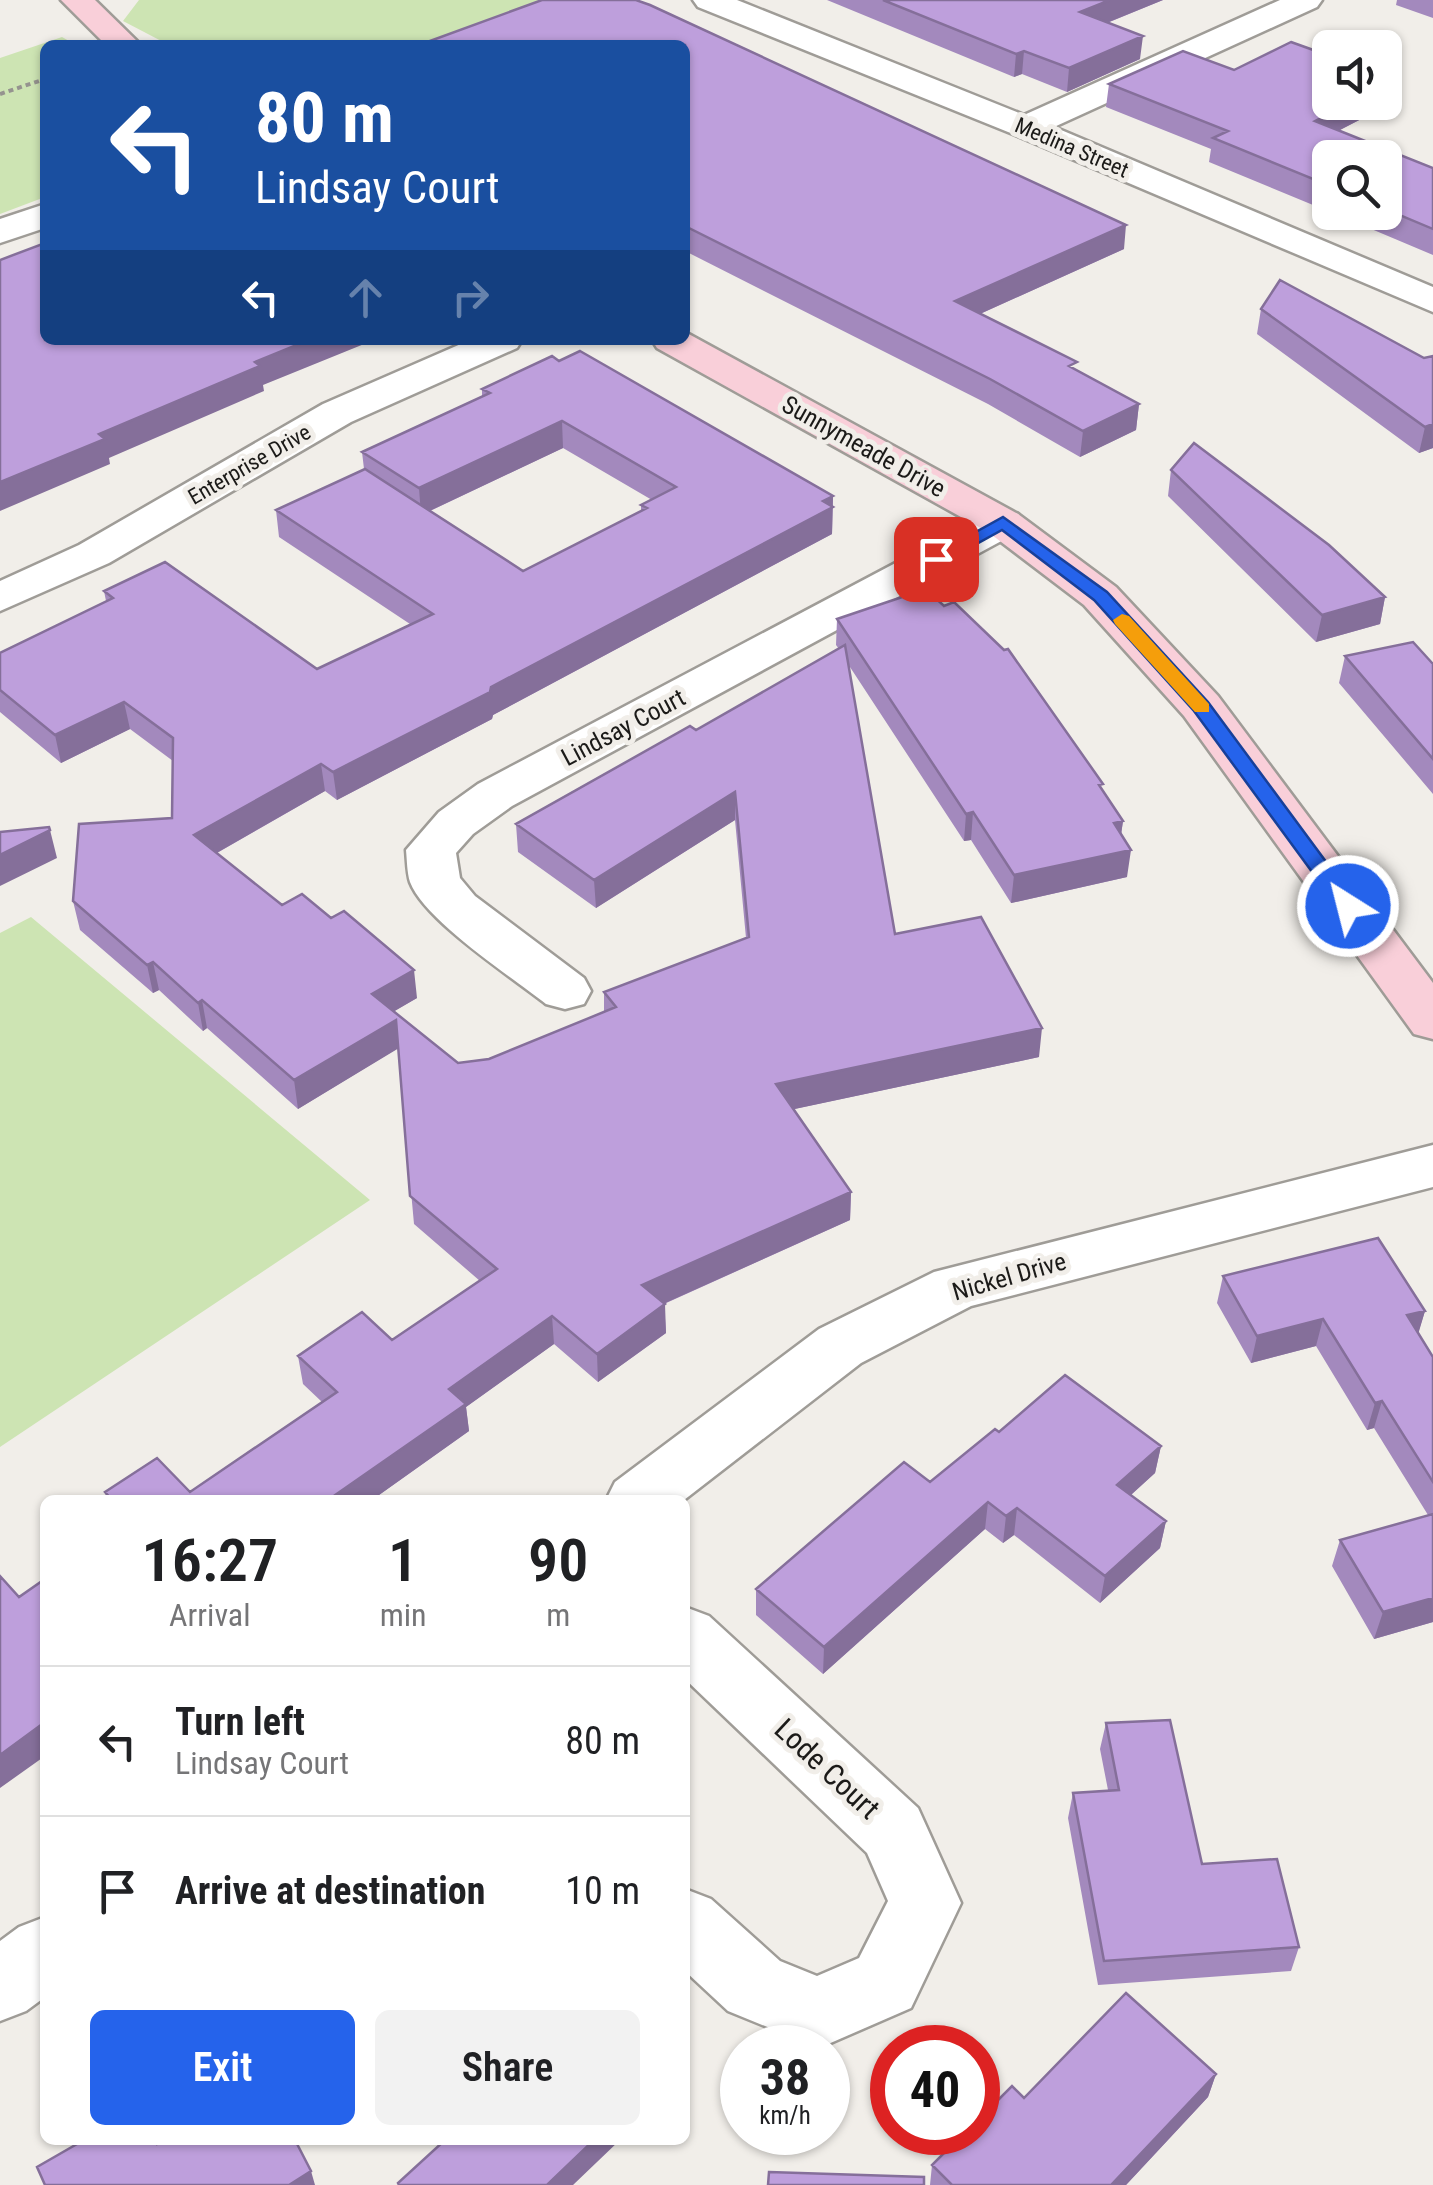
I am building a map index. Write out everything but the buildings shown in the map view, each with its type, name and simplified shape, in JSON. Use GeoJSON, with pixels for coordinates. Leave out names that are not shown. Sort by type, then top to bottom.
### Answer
{"type":"FeatureCollection","features":[{"type":"Feature","properties":{"kind":"street","name":"Medina Street"},"geometry":{"type":"LineString","coordinates":[[709,0],[1025,127],[1433,300]]}},
{"type":"Feature","properties":{"kind":"street"},"geometry":{"type":"LineString","coordinates":[[1025,127],[1306,0]]}},
{"type":"Feature","properties":{"kind":"street"},"geometry":{"type":"LineString","coordinates":[[85,2],[119,40]]}},
{"type":"Feature","properties":{"kind":"street"},"geometry":{"type":"LineString","coordinates":[[0,232],[40,217]]}},
{"type":"Feature","properties":{"kind":"street","name":"Enterprise Drive"},"geometry":{"type":"LineString","coordinates":[[0,598],[94,554],[336,413],[492,345]]}},
{"type":"Feature","properties":{"kind":"street","name":"Sunnymeade Drive"},"geometry":{"type":"LineString","coordinates":[[680,345],[1003,523],[1100,596],[1201,706],[1433,1021]]}},
{"type":"Feature","properties":{"kind":"street","name":"Lindsay Court"},"geometry":{"type":"LineString","coordinates":[[565,991],[457,908],[434,881],[432,850],[444,836],[495,795],[1003,523]]}},
{"type":"Feature","properties":{"kind":"street","name":"Nickel Drive"},"geometry":{"type":"LineString","coordinates":[[645,1495],[840,1346],[955,1288],[1433,1166]]}},
{"type":"Feature","properties":{"kind":"street","name":"Lode Court"},"geometry":{"type":"LineString","coordinates":[[690,1641],[892,1831],[925,1903],[885,1983],[818,2012],[754,1986],[690,1928]]}},
{"type":"Feature","properties":{"kind":"street"},"geometry":{"type":"LineString","coordinates":[[0,1986],[40,1956]]}},
{"type":"Feature","properties":{"kind":"path"},"geometry":{"type":"LineString","coordinates":[[0,94],[40,81]]}},
{"type":"Feature","properties":{"kind":"green space"},"geometry":{"type":"Polygon","coordinates":[[[139,0],[544,0],[437,40],[159,40],[123,21],[139,0]]]}},
{"type":"Feature","properties":{"kind":"green space"},"geometry":{"type":"Polygon","coordinates":[[[40,44],[40,199],[0,214],[0,58],[40,44]]]}},
{"type":"Feature","properties":{"kind":"green space"},"geometry":{"type":"Polygon","coordinates":[[[31,917],[370,1200],[0,1447],[0,933],[31,917]]]}},
{"type":"Feature","properties":{"kind":"slow traffic"},"geometry":{"type":"LineString","coordinates":[[1122,620],[1202,708]]}},
{"type":"Feature","properties":{"kind":"route"},"geometry":{"type":"LineString","coordinates":[[936,559],[1003,523],[1100,596],[1201,706],[1348,906]]}}]}
